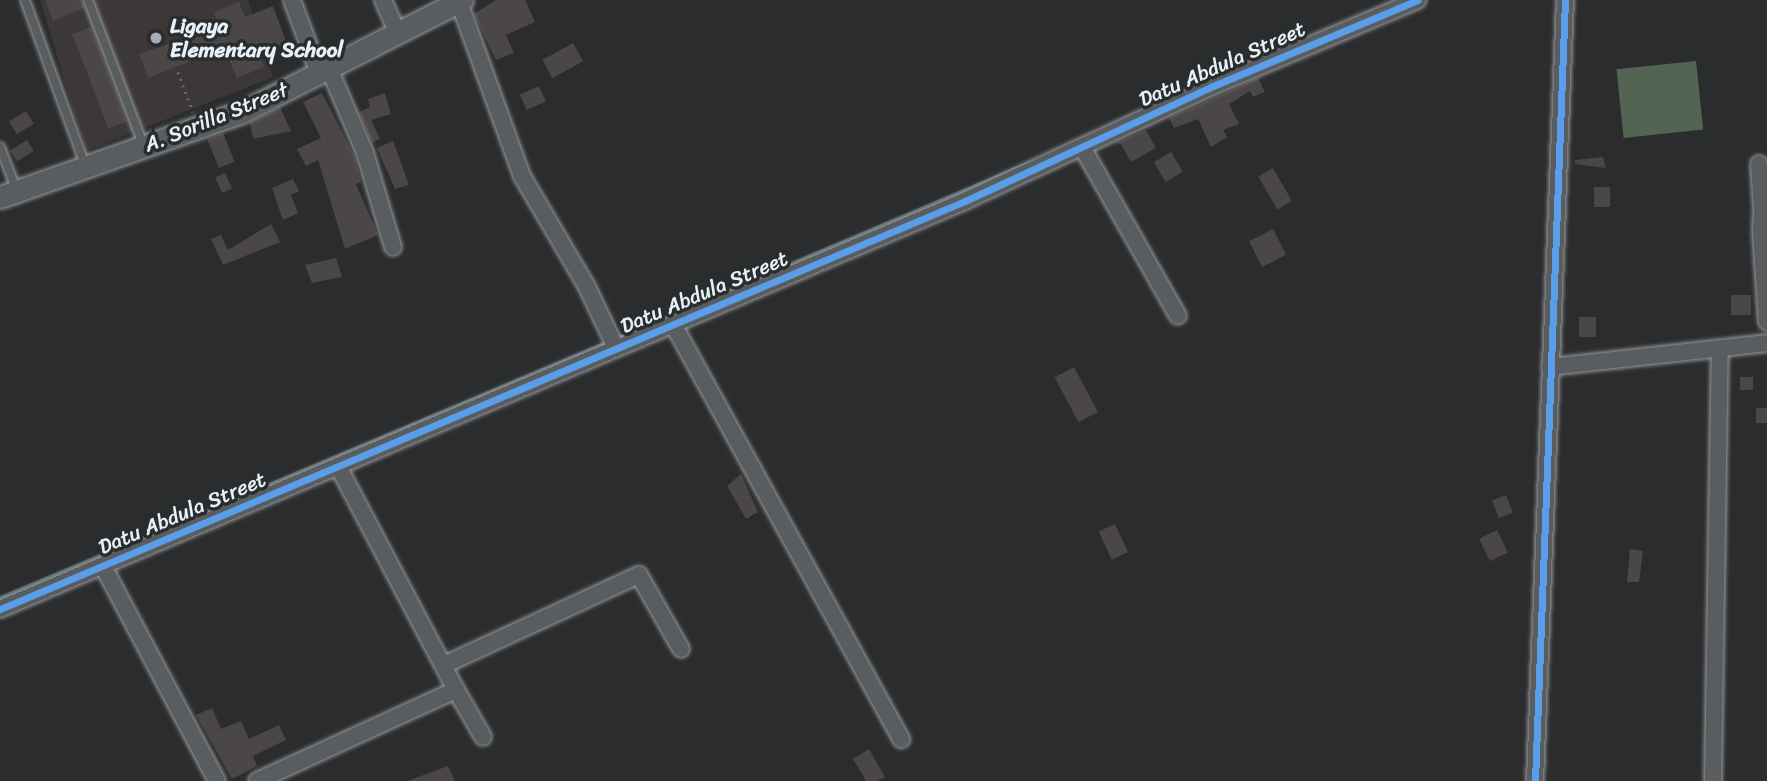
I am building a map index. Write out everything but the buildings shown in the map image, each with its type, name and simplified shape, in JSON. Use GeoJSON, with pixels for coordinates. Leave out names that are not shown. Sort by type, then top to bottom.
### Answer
{"type":"FeatureCollection","features":[{"type":"Feature","properties":{"kind":"street"},"geometry":{"type":"LineString","coordinates":[[292,0],[365,153],[393,247]]}},
{"type":"Feature","properties":{"kind":"street"},"geometry":{"type":"LineString","coordinates":[[383,0],[398,33]]}},
{"type":"Feature","properties":{"kind":"street","name":"Datu Abdula Street"},"geometry":{"type":"LineString","coordinates":[[0,609],[673,324],[1418,0]]}},
{"type":"Feature","properties":{"kind":"street"},"geometry":{"type":"LineString","coordinates":[[1535,781],[1565,0]]}},
{"type":"Feature","properties":{"kind":"street","name":"A. Sorilla Street"},"geometry":{"type":"LineString","coordinates":[[9,194],[199,128],[324,71],[461,1]]}},
{"type":"Feature","properties":{"kind":"street"},"geometry":{"type":"LineString","coordinates":[[461,1],[522,176],[586,285],[616,348]]}},
{"type":"Feature","properties":{"kind":"street"},"geometry":{"type":"LineString","coordinates":[[1082,147],[1178,316]]}},
{"type":"Feature","properties":{"kind":"street"},"geometry":{"type":"LineString","coordinates":[[1759,164],[1764,209],[1767,322]]}},
{"type":"Feature","properties":{"kind":"street"},"geometry":{"type":"LineString","coordinates":[[673,324],[901,739]]}},
{"type":"Feature","properties":{"kind":"street"},"geometry":{"type":"LineString","coordinates":[[1550,367],[1767,343]]}},
{"type":"Feature","properties":{"kind":"street"},"geometry":{"type":"LineString","coordinates":[[1713,781],[1720,349]]}},
{"type":"Feature","properties":{"kind":"street"},"geometry":{"type":"LineString","coordinates":[[338,466],[483,737]]}},
{"type":"Feature","properties":{"kind":"street"},"geometry":{"type":"LineString","coordinates":[[103,566],[217,781]]}},
{"type":"Feature","properties":{"kind":"street"},"geometry":{"type":"LineString","coordinates":[[444,665],[639,575],[681,649]]}},
{"type":"Feature","properties":{"kind":"street"},"geometry":{"type":"LineString","coordinates":[[257,781],[456,690]]}},
{"type":"Feature","properties":{"kind":"lane"},"geometry":{"type":"LineString","coordinates":[[25,0],[86,168]]}},
{"type":"Feature","properties":{"kind":"lane"},"geometry":{"type":"LineString","coordinates":[[89,0],[144,147]]}},
{"type":"Feature","properties":{"kind":"lane"},"geometry":{"type":"LineString","coordinates":[[0,147],[9,194]]}},
{"type":"Feature","properties":{"kind":"path"},"geometry":{"type":"LineString","coordinates":[[178,72],[199,128]]}},
{"type":"Feature","properties":{"kind":"shaded area","name":"Ligaya Elementary School"},"geometry":{"type":"Polygon","coordinates":[[[40,0],[248,0],[273,77],[86,151],[40,0]]]}},
{"type":"Feature","properties":{"kind":"green space"},"geometry":{"type":"Polygon","coordinates":[[[1696,61],[1703,130],[1624,138],[1616,69],[1696,61]]]}},
{"type":"Feature","properties":{"kind":"waterway"},"geometry":{"type":"LineString","coordinates":[[617,338],[1031,162]]}},
{"type":"Feature","properties":{"kind":"waterway"},"geometry":{"type":"LineString","coordinates":[[0,598],[609,342]]}},
{"type":"Feature","properties":{"kind":"cycle path"},"geometry":{"type":"LineString","coordinates":[[0,609],[965,201],[1213,86],[1418,0]]}},
{"type":"Feature","properties":{"kind":"cycle path"},"geometry":{"type":"LineString","coordinates":[[1535,781],[1565,0]]}},
{"type":"Feature","properties":{"kind":"place","name":"Ligaya Elementary School"},"geometry":{"type":"Point","coordinates":[156,38]}}]}
